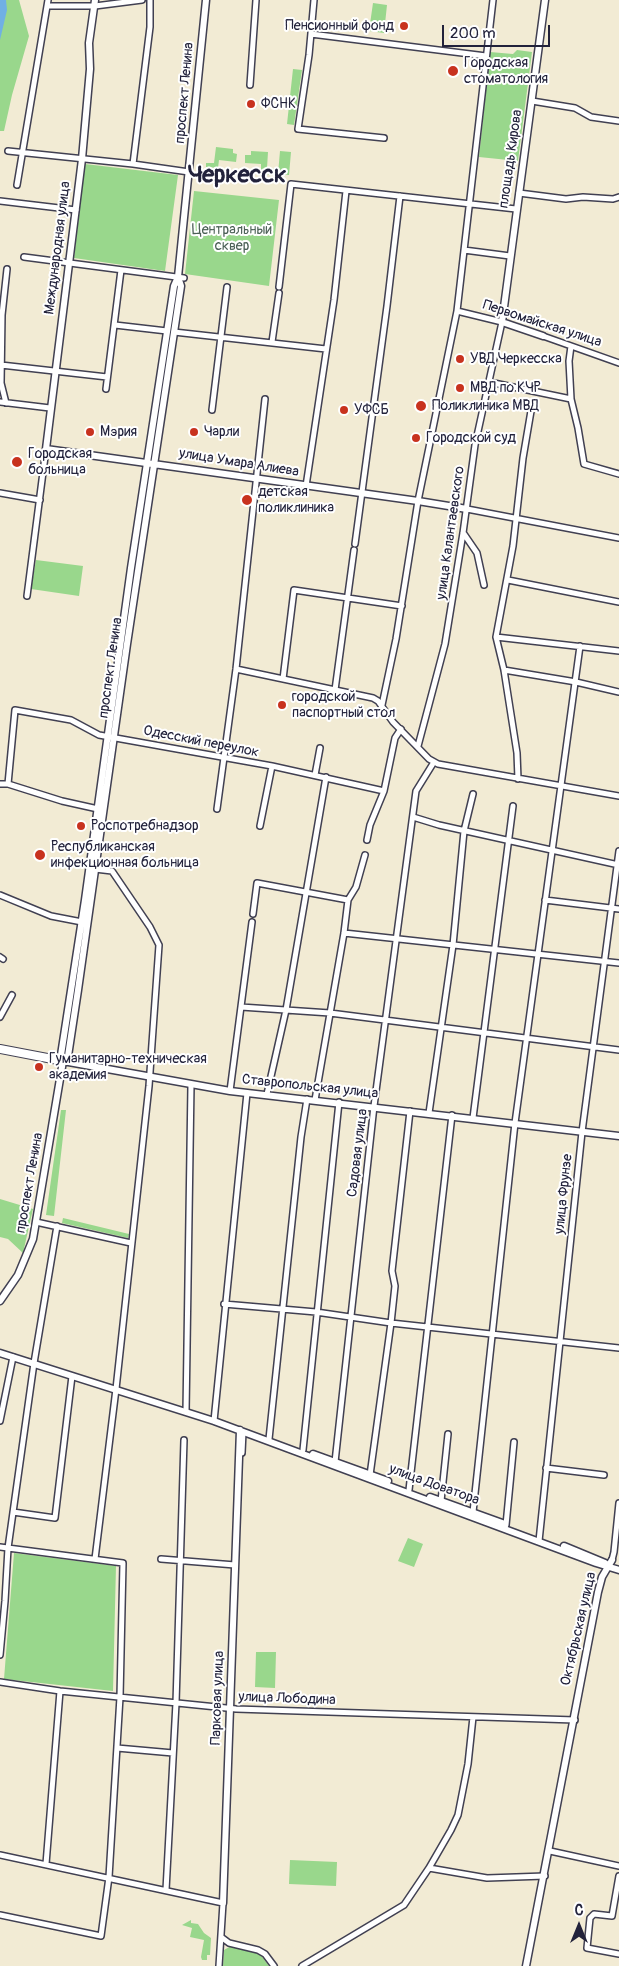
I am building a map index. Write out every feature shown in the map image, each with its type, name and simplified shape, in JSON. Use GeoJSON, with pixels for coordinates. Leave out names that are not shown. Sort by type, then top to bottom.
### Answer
{"type":"FeatureCollection","features":[{"type":"Feature","properties":{"kind":"highway","name":"Ставропольская улица"},"geometry":{"type":"LineString","coordinates":[[0,1049],[63,1061]]}},
{"type":"Feature","properties":{"kind":"main road","name":"проспект Ленина"},"geometry":{"type":"LineString","coordinates":[[0,1301],[26,1260],[36,1222],[63,1061],[61,1055],[98,809],[155,463],[174,286],[181,278],[189,172],[206,0]]}},
{"type":"Feature","properties":{"kind":"main road","name":"площадь Кирова"},"geometry":{"type":"LineString","coordinates":[[502,322],[544,0]]}},
{"type":"Feature","properties":{"kind":"main road","name":"Международная улица"},"geometry":{"type":"LineString","coordinates":[[46,449],[82,159],[90,69],[89,43],[95,3]]}},
{"type":"Feature","properties":{"kind":"main road","name":"Первомайская улица"},"geometry":{"type":"LineString","coordinates":[[502,322],[543,336]]}},
{"type":"Feature","properties":{"kind":"main road","name":"проспект Ленина"},"geometry":{"type":"LineString","coordinates":[[63,1061],[68,1056],[95,869],[147,462],[170,331]]}},
{"type":"Feature","properties":{"kind":"main road","name":"улица Умара Алиева"},"geometry":{"type":"LineString","coordinates":[[46,449],[155,463],[467,509]]}},
{"type":"Feature","properties":{"kind":"main road","name":"Ставропольская улица"},"geometry":{"type":"LineString","coordinates":[[63,1061],[230,1091],[374,1106],[619,1136]]}},
{"type":"Feature","properties":{"kind":"main road","name":"улица Доватора"},"geometry":{"type":"LineString","coordinates":[[0,1353],[214,1421],[609,1564],[618,1569]]}},
{"type":"Feature","properties":{"kind":"main road","name":"улица Доватора"},"geometry":{"type":"LineString","coordinates":[[242,1431],[303,1450],[472,1512],[539,1539]]}},
{"type":"Feature","properties":{"kind":"main road","name":"Парковая улица"},"geometry":{"type":"LineString","coordinates":[[223,1903],[233,1709],[235,1565],[242,1431]]}},
{"type":"Feature","properties":{"kind":"main road","name":"Октябрьская улица"},"geometry":{"type":"LineString","coordinates":[[527,1966],[574,1720],[602,1585],[609,1564]]}},
{"type":"Feature","properties":{"kind":"main road","name":"Октябрьская улица"},"geometry":{"type":"LineString","coordinates":[[544,1876],[574,1720]]}},
{"type":"Feature","properties":{"kind":"street"},"geometry":{"type":"LineString","coordinates":[[17,185],[48,0]]}},
{"type":"Feature","properties":{"kind":"street"},"geometry":{"type":"LineString","coordinates":[[47,6],[142,0]]}},
{"type":"Feature","properties":{"kind":"street"},"geometry":{"type":"LineString","coordinates":[[133,164],[150,28],[150,0]]}},
{"type":"Feature","properties":{"kind":"street"},"geometry":{"type":"LineString","coordinates":[[250,85],[256,0]]}},
{"type":"Feature","properties":{"kind":"street"},"geometry":{"type":"LineString","coordinates":[[314,0],[298,129],[384,138]]}},
{"type":"Feature","properties":{"kind":"street"},"geometry":{"type":"LineString","coordinates":[[382,705],[402,606],[418,501],[457,311],[493,0]]}},
{"type":"Feature","properties":{"kind":"street"},"geometry":{"type":"LineString","coordinates":[[311,34],[486,56]]}},
{"type":"Feature","properties":{"kind":"street"},"geometry":{"type":"LineString","coordinates":[[532,101],[575,108],[591,117],[619,122]]}},
{"type":"Feature","properties":{"kind":"street"},"geometry":{"type":"LineString","coordinates":[[8,151],[189,172]]}},
{"type":"Feature","properties":{"kind":"street"},"geometry":{"type":"LineString","coordinates":[[272,342],[292,184],[516,209]]}},
{"type":"Feature","properties":{"kind":"street"},"geometry":{"type":"LineString","coordinates":[[306,486],[334,300],[346,190]]}},
{"type":"Feature","properties":{"kind":"street"},"geometry":{"type":"LineString","coordinates":[[519,192],[566,199],[583,197],[613,199],[619,197]]}},
{"type":"Feature","properties":{"kind":"street"},"geometry":{"type":"LineString","coordinates":[[355,544],[400,196]]}},
{"type":"Feature","properties":{"kind":"street"},"geometry":{"type":"LineString","coordinates":[[0,201],[76,210]]}},
{"type":"Feature","properties":{"kind":"street"},"geometry":{"type":"LineString","coordinates":[[464,250],[510,256]]}},
{"type":"Feature","properties":{"kind":"street"},"geometry":{"type":"LineString","coordinates":[[24,257],[181,278]]}},
{"type":"Feature","properties":{"kind":"street"},"geometry":{"type":"LineString","coordinates":[[7,269],[2,307],[1,383],[3,403],[50,408]]}},
{"type":"Feature","properties":{"kind":"street"},"geometry":{"type":"LineString","coordinates":[[106,389],[121,270]]}},
{"type":"Feature","properties":{"kind":"street"},"geometry":{"type":"LineString","coordinates":[[212,410],[227,287]]}},
{"type":"Feature","properties":{"kind":"street","name":"Первомайская улица"},"geometry":{"type":"LineString","coordinates":[[457,311],[502,322]]}},
{"type":"Feature","properties":{"kind":"street","name":"улица Калантаевского"},"geometry":{"type":"LineString","coordinates":[[418,746],[445,644],[476,445],[502,322]]}},
{"type":"Feature","properties":{"kind":"street"},"geometry":{"type":"LineString","coordinates":[[115,325],[326,349]]}},
{"type":"Feature","properties":{"kind":"street","name":"Первомайская улица"},"geometry":{"type":"LineString","coordinates":[[543,336],[619,363]]}},
{"type":"Feature","properties":{"kind":"street"},"geometry":{"type":"LineString","coordinates":[[572,346],[569,361],[571,399],[584,464],[619,474]]}},
{"type":"Feature","properties":{"kind":"street"},"geometry":{"type":"LineString","coordinates":[[1,365],[107,377]]}},
{"type":"Feature","properties":{"kind":"street"},"geometry":{"type":"LineString","coordinates":[[489,382],[571,399]]}},
{"type":"Feature","properties":{"kind":"street"},"geometry":{"type":"LineString","coordinates":[[217,809],[236,669],[266,399]]}},
{"type":"Feature","properties":{"kind":"street"},"geometry":{"type":"LineString","coordinates":[[518,779],[517,753],[504,670],[496,637],[508,580],[523,458],[531,411]]}},
{"type":"Feature","properties":{"kind":"street","name":"Международная улица"},"geometry":{"type":"LineString","coordinates":[[27,596],[46,449]]}},
{"type":"Feature","properties":{"kind":"street"},"geometry":{"type":"LineString","coordinates":[[0,493],[40,500]]}},
{"type":"Feature","properties":{"kind":"street","name":"улица Умара Алиева"},"geometry":{"type":"LineString","coordinates":[[467,509],[619,538]]}},
{"type":"Feature","properties":{"kind":"street"},"geometry":{"type":"LineString","coordinates":[[463,533],[477,553],[484,585]]}},
{"type":"Feature","properties":{"kind":"street"},"geometry":{"type":"LineString","coordinates":[[335,690],[354,550]]}},
{"type":"Feature","properties":{"kind":"street"},"geometry":{"type":"LineString","coordinates":[[508,580],[619,602]]}},
{"type":"Feature","properties":{"kind":"street"},"geometry":{"type":"LineString","coordinates":[[283,679],[294,590],[402,606]]}},
{"type":"Feature","properties":{"kind":"street"},"geometry":{"type":"LineString","coordinates":[[496,637],[619,650]]}},
{"type":"Feature","properties":{"kind":"street"},"geometry":{"type":"LineString","coordinates":[[472,1512],[515,1123],[580,646]]}},
{"type":"Feature","properties":{"kind":"street"},"geometry":{"type":"LineString","coordinates":[[236,669],[373,698],[382,705],[401,729],[434,762],[561,787],[619,796]]}},
{"type":"Feature","properties":{"kind":"street"},"geometry":{"type":"LineString","coordinates":[[504,670],[576,682],[619,692]]}},
{"type":"Feature","properties":{"kind":"street","name":"Одесский переулок"},"geometry":{"type":"LineString","coordinates":[[8,784],[15,710],[71,720],[99,735],[272,766],[384,791]]}},
{"type":"Feature","properties":{"kind":"street"},"geometry":{"type":"LineString","coordinates":[[367,840],[370,825],[384,791],[395,738],[401,729]]}},
{"type":"Feature","properties":{"kind":"street"},"geometry":{"type":"LineString","coordinates":[[316,775],[320,748]]}},
{"type":"Feature","properties":{"kind":"street","name":"Садовая улица"},"geometry":{"type":"LineString","coordinates":[[335,1462],[374,1106],[416,791],[434,762]]}},
{"type":"Feature","properties":{"kind":"street"},"geometry":{"type":"LineString","coordinates":[[260,826],[272,766]]}},
{"type":"Feature","properties":{"kind":"street"},"geometry":{"type":"LineString","coordinates":[[267,1094],[286,1010],[326,778]]}},
{"type":"Feature","properties":{"kind":"street"},"geometry":{"type":"LineString","coordinates":[[0,784],[8,784],[62,801],[98,809]]}},
{"type":"Feature","properties":{"kind":"street"},"geometry":{"type":"LineString","coordinates":[[429,1113],[453,945],[464,831],[473,794]]}},
{"type":"Feature","properties":{"kind":"street"},"geometry":{"type":"LineString","coordinates":[[473,1118],[513,806]]}},
{"type":"Feature","properties":{"kind":"street"},"geometry":{"type":"LineString","coordinates":[[413,817],[464,831],[618,864]]}},
{"type":"Feature","properties":{"kind":"street","name":"улица Фрунзе"},"geometry":{"type":"LineString","coordinates":[[539,1539],[582,1132],[619,851]]}},
{"type":"Feature","properties":{"kind":"street"},"geometry":{"type":"LineString","coordinates":[[315,1100],[348,900],[356,886],[365,856]]}},
{"type":"Feature","properties":{"kind":"street"},"geometry":{"type":"LineString","coordinates":[[95,869],[112,871],[150,927],[159,945],[149,1077],[116,1389],[95,1559]]}},
{"type":"Feature","properties":{"kind":"street"},"geometry":{"type":"LineString","coordinates":[[253,914],[257,883],[348,900]]}},
{"type":"Feature","properties":{"kind":"street"},"geometry":{"type":"LineString","coordinates":[[0,895],[51,916],[82,922]]}},
{"type":"Feature","properties":{"kind":"street"},"geometry":{"type":"LineString","coordinates":[[545,900],[619,909]]}},
{"type":"Feature","properties":{"kind":"street"},"geometry":{"type":"LineString","coordinates":[[230,1091],[252,922]]}},
{"type":"Feature","properties":{"kind":"street"},"geometry":{"type":"LineString","coordinates":[[344,932],[619,963]]}},
{"type":"Feature","properties":{"kind":"street"},"geometry":{"type":"LineString","coordinates":[[0,1017],[12,995]]}},
{"type":"Feature","properties":{"kind":"street"},"geometry":{"type":"LineString","coordinates":[[240,1007],[330,1013],[619,1050]]}},
{"type":"Feature","properties":{"kind":"street"},"geometry":{"type":"LineString","coordinates":[[186,1412],[191,1085]]}},
{"type":"Feature","properties":{"kind":"street"},"geometry":{"type":"LineString","coordinates":[[214,1421],[224,1304],[247,1092]]}},
{"type":"Feature","properties":{"kind":"street"},"geometry":{"type":"LineString","coordinates":[[269,1439],[307,1099]]}},
{"type":"Feature","properties":{"kind":"street"},"geometry":{"type":"LineString","coordinates":[[303,1450],[339,1102]]}},
{"type":"Feature","properties":{"kind":"street"},"geometry":{"type":"LineString","coordinates":[[370,1475],[392,1323],[395,1286],[392,1271],[410,1111]]}},
{"type":"Feature","properties":{"kind":"street"},"geometry":{"type":"LineString","coordinates":[[409,1490],[452,1116]]}},
{"type":"Feature","properties":{"kind":"street"},"geometry":{"type":"LineString","coordinates":[[36,1222],[131,1243]]}},
{"type":"Feature","properties":{"kind":"street"},"geometry":{"type":"LineString","coordinates":[[0,1655],[8,1548],[34,1364],[57,1226]]}},
{"type":"Feature","properties":{"kind":"street"},"geometry":{"type":"LineString","coordinates":[[224,1304],[316,1312],[392,1323],[619,1348]]}},
{"type":"Feature","properties":{"kind":"street"},"geometry":{"type":"LineString","coordinates":[[0,1421],[13,1357]]}},
{"type":"Feature","properties":{"kind":"street"},"geometry":{"type":"LineString","coordinates":[[13,1512],[55,1518],[72,1376]]}},
{"type":"Feature","properties":{"kind":"street"},"geometry":{"type":"LineString","coordinates":[[242,1431],[242,1453]]}},
{"type":"Feature","properties":{"kind":"street"},"geometry":{"type":"LineString","coordinates":[[441,1501],[448,1434]]}},
{"type":"Feature","properties":{"kind":"street"},"geometry":{"type":"LineString","coordinates":[[166,1890],[176,1703],[184,1440]]}},
{"type":"Feature","properties":{"kind":"street"},"geometry":{"type":"LineString","coordinates":[[506,1525],[514,1442]]}},
{"type":"Feature","properties":{"kind":"street"},"geometry":{"type":"LineString","coordinates":[[546,1468],[604,1475]]}},
{"type":"Feature","properties":{"kind":"street"},"geometry":{"type":"LineString","coordinates":[[609,1564],[614,1552],[619,1503]]}},
{"type":"Feature","properties":{"kind":"street"},"geometry":{"type":"LineString","coordinates":[[0,1547],[123,1563],[117,1748],[109,1878],[101,1936],[0,1915]]}},
{"type":"Feature","properties":{"kind":"street"},"geometry":{"type":"LineString","coordinates":[[161,1560],[235,1565]]}},
{"type":"Feature","properties":{"kind":"street","name":"улица Лободина"},"geometry":{"type":"LineString","coordinates":[[0,1682],[60,1691],[233,1709],[574,1720]]}},
{"type":"Feature","properties":{"kind":"street"},"geometry":{"type":"LineString","coordinates":[[46,1864],[60,1691]]}},
{"type":"Feature","properties":{"kind":"street"},"geometry":{"type":"LineString","coordinates":[[302,1966],[404,1905],[452,1830],[458,1815],[468,1764],[473,1717]]}},
{"type":"Feature","properties":{"kind":"street"},"geometry":{"type":"LineString","coordinates":[[117,1748],[173,1753]]}},
{"type":"Feature","properties":{"kind":"street"},"geometry":{"type":"LineString","coordinates":[[550,1851],[619,1866]]}},
{"type":"Feature","properties":{"kind":"street"},"geometry":{"type":"LineString","coordinates":[[0,1855],[223,1903]]}},
{"type":"Feature","properties":{"kind":"street"},"geometry":{"type":"LineString","coordinates":[[429,1868],[487,1878],[544,1876]]}},
{"type":"Feature","properties":{"kind":"street"},"geometry":{"type":"LineString","coordinates":[[619,1876],[612,1916],[594,1914],[590,1918],[587,1948],[619,1954]]}},
{"type":"Feature","properties":{"kind":"street","name":"Парковая улица"},"geometry":{"type":"LineString","coordinates":[[219,1966],[223,1903]]}},
{"type":"Feature","properties":{"kind":"street"},"geometry":{"type":"LineString","coordinates":[[221,1937],[229,1943],[258,1950],[268,1957],[274,1966]]}},
{"type":"Feature","properties":{"kind":"street"},"geometry":{"type":"LineString","coordinates":[[220,1948],[229,1943]]}},
{"type":"Feature","properties":{"kind":"green space"},"geometry":{"type":"Polygon","coordinates":[[[0,0],[19,0],[29,36],[4,131],[0,131],[0,0]]]}},
{"type":"Feature","properties":{"kind":"green space"},"geometry":{"type":"Polygon","coordinates":[[[373,3],[387,5],[384,33],[369,31],[373,3]]]}},
{"type":"Feature","properties":{"kind":"green space"},"geometry":{"type":"Polygon","coordinates":[[[517,50],[532,52],[518,161],[479,157],[490,52],[513,54],[517,50]]]}},
{"type":"Feature","properties":{"kind":"green space"},"geometry":{"type":"Polygon","coordinates":[[[293,69],[302,70],[294,125],[287,124],[293,69]]]}},
{"type":"Feature","properties":{"kind":"green space"},"geometry":{"type":"Polygon","coordinates":[[[216,147],[233,149],[233,153],[237,154],[236,162],[219,160],[218,168],[206,167],[206,163],[214,163],[216,147]]]}},
{"type":"Feature","properties":{"kind":"green space"},"geometry":{"type":"Polygon","coordinates":[[[251,151],[268,152],[267,168],[276,169],[276,175],[261,174],[261,164],[245,163],[245,155],[251,155],[251,151]]]}},
{"type":"Feature","properties":{"kind":"green space"},"geometry":{"type":"Polygon","coordinates":[[[280,151],[291,152],[289,175],[278,174],[280,151]]]}},
{"type":"Feature","properties":{"kind":"green space"},"geometry":{"type":"Polygon","coordinates":[[[85,164],[178,175],[165,271],[74,258],[85,164]]]}},
{"type":"Feature","properties":{"kind":"green space","name":"Центральный сквер"},"geometry":{"type":"Polygon","coordinates":[[[194,191],[279,200],[269,286],[185,274],[194,191]]]}},
{"type":"Feature","properties":{"kind":"green space"},"geometry":{"type":"Polygon","coordinates":[[[36,560],[83,566],[79,596],[31,589],[36,560]]]}},
{"type":"Feature","properties":{"kind":"green space"},"geometry":{"type":"Polygon","coordinates":[[[61,1110],[66,1110],[54,1216],[46,1215],[61,1110]]]}},
{"type":"Feature","properties":{"kind":"green space"},"geometry":{"type":"Polygon","coordinates":[[[0,1199],[33,1209],[23,1253],[8,1239],[0,1237],[0,1199]]]}},
{"type":"Feature","properties":{"kind":"green space"},"geometry":{"type":"Polygon","coordinates":[[[63,1218],[129,1234],[128,1238],[62,1223],[63,1218]]]}},
{"type":"Feature","properties":{"kind":"green space"},"geometry":{"type":"Polygon","coordinates":[[[408,1538],[423,1544],[414,1567],[398,1561],[408,1538]]]}},
{"type":"Feature","properties":{"kind":"green space"},"geometry":{"type":"Polygon","coordinates":[[[14,1553],[116,1566],[113,1691],[4,1679],[14,1553]]]}},
{"type":"Feature","properties":{"kind":"green space"},"geometry":{"type":"Polygon","coordinates":[[[256,1652],[276,1652],[275,1688],[255,1687],[256,1652]]]}},
{"type":"Feature","properties":{"kind":"green space"},"geometry":{"type":"Polygon","coordinates":[[[290,1860],[337,1862],[336,1886],[289,1884],[290,1860]]]}},
{"type":"Feature","properties":{"kind":"green space"},"geometry":{"type":"Polygon","coordinates":[[[191,1920],[191,1923],[198,1924],[204,1933],[211,1938],[210,1955],[207,1955],[207,1960],[202,1960],[201,1957],[204,1940],[190,1937],[192,1928],[182,1925],[191,1920]]]}},
{"type":"Feature","properties":{"kind":"green space"},"geometry":{"type":"Polygon","coordinates":[[[231,1946],[260,1954],[269,1966],[223,1966],[224,1950],[231,1946]]]}},
{"type":"Feature","properties":{"kind":"water"},"geometry":{"type":"Polygon","coordinates":[[[0,0],[6,0],[7,10],[0,40],[0,0]]]}},
{"type":"Feature","properties":{"kind":"place","name":"Пенсионный фонд"},"geometry":{"type":"Point","coordinates":[404,26]}},
{"type":"Feature","properties":{"kind":"place","name":"Городская стоматология"},"geometry":{"type":"Point","coordinates":[453,71]}},
{"type":"Feature","properties":{"kind":"place","name":"ФСНК"},"geometry":{"type":"Point","coordinates":[251,104]}},
{"type":"Feature","properties":{"kind":"place","name":"УВД Черкесска"},"geometry":{"type":"Point","coordinates":[460,359]}},
{"type":"Feature","properties":{"kind":"place","name":"МВД по КЧР"},"geometry":{"type":"Point","coordinates":[460,388]}},
{"type":"Feature","properties":{"kind":"place","name":"Поликлиника МВД"},"geometry":{"type":"Point","coordinates":[421,406]}},
{"type":"Feature","properties":{"kind":"place","name":"УФСБ"},"geometry":{"type":"Point","coordinates":[344,410]}},
{"type":"Feature","properties":{"kind":"place","name":"Мэрия"},"geometry":{"type":"Point","coordinates":[90,432]}},
{"type":"Feature","properties":{"kind":"place","name":"Чарли"},"geometry":{"type":"Point","coordinates":[194,432]}},
{"type":"Feature","properties":{"kind":"place","name":"Городской суд"},"geometry":{"type":"Point","coordinates":[416,438]}},
{"type":"Feature","properties":{"kind":"place","name":"Городская больница"},"geometry":{"type":"Point","coordinates":[17,462]}},
{"type":"Feature","properties":{"kind":"place","name":"детская поликлиника"},"geometry":{"type":"Point","coordinates":[247,500]}},
{"type":"Feature","properties":{"kind":"place","name":"городской паспортный стол"},"geometry":{"type":"Point","coordinates":[282,705]}},
{"type":"Feature","properties":{"kind":"place","name":"Роспотребнадзор"},"geometry":{"type":"Point","coordinates":[81,826]}},
{"type":"Feature","properties":{"kind":"place","name":"Республиканская инфекционная больница"},"geometry":{"type":"Point","coordinates":[40,855]}},
{"type":"Feature","properties":{"kind":"place","name":"Гуманитарно-техническая академия"},"geometry":{"type":"Point","coordinates":[39,1067]}},
{"type":"Feature","properties":{"kind":"district","name":"Черкесск"},"geometry":{"type":"Point","coordinates":[237,176]}}]}
